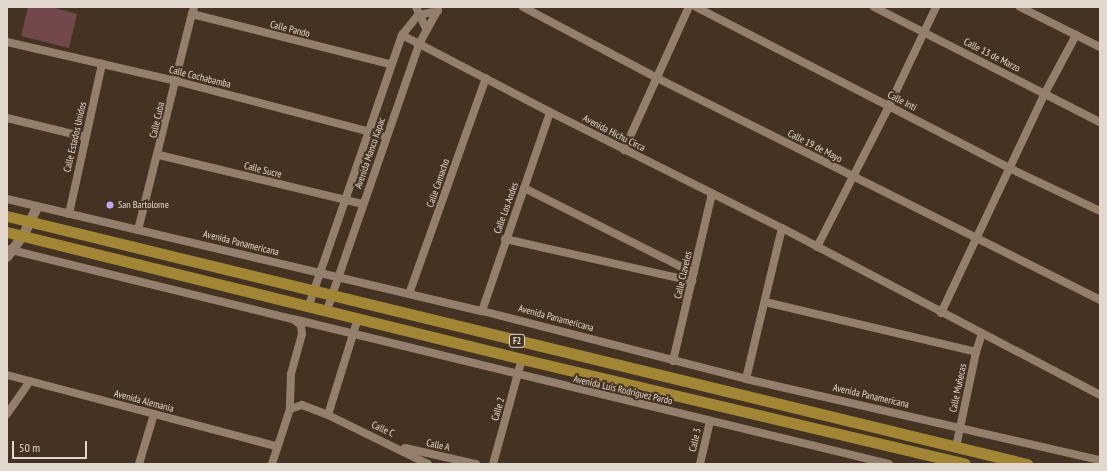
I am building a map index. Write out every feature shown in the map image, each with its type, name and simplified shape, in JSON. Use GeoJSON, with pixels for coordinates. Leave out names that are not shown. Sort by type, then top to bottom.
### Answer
{"type":"FeatureCollection","features":[{"type":"Feature","properties":{"kind":"highway","name":"F2"},"geometry":{"type":"LineString","coordinates":[[7,216],[314,292],[1027,464]]}},
{"type":"Feature","properties":{"kind":"highway","name":"F2"},"geometry":{"type":"LineString","coordinates":[[7,232],[309,305],[522,359],[965,464]]}},
{"type":"Feature","properties":{"kind":"street","name":"Calle 19 de Mayo"},"geometry":{"type":"LineString","coordinates":[[523,7],[657,78],[975,239],[1100,300]]}},
{"type":"Feature","properties":{"kind":"street"},"geometry":{"type":"LineString","coordinates":[[624,150],[689,7]]}},
{"type":"Feature","properties":{"kind":"street","name":"Calle Inti"},"geometry":{"type":"LineString","coordinates":[[696,7],[1009,168],[1100,211]]}},
{"type":"Feature","properties":{"kind":"street","name":"Calle 13 de Marzo"},"geometry":{"type":"LineString","coordinates":[[874,7],[1100,122]]}},
{"type":"Feature","properties":{"kind":"street"},"geometry":{"type":"LineString","coordinates":[[818,247],[889,106],[936,7]]}},
{"type":"Feature","properties":{"kind":"street"},"geometry":{"type":"LineString","coordinates":[[1020,7],[1100,47]]}},
{"type":"Feature","properties":{"kind":"street"},"geometry":{"type":"LineString","coordinates":[[417,11],[439,9]]}},
{"type":"Feature","properties":{"kind":"street","name":"Avenida Manco Kapac"},"geometry":{"type":"LineString","coordinates":[[327,310],[419,44],[426,28],[439,9]]}},
{"type":"Feature","properties":{"kind":"street","name":"Calle Pando"},"geometry":{"type":"LineString","coordinates":[[193,11],[390,64]]}},
{"type":"Feature","properties":{"kind":"street","name":"Calle Cuba"},"geometry":{"type":"LineString","coordinates":[[138,230],[159,155],[193,11]]}},
{"type":"Feature","properties":{"kind":"street"},"geometry":{"type":"LineString","coordinates":[[417,11],[426,28]]}},
{"type":"Feature","properties":{"kind":"street"},"geometry":{"type":"LineString","coordinates":[[309,305],[343,200],[390,64],[402,35],[417,11]]}},
{"type":"Feature","properties":{"kind":"street","name":"Avenida Hichu Circa"},"geometry":{"type":"LineString","coordinates":[[402,35],[624,150],[782,228],[941,313],[1100,395]]}},
{"type":"Feature","properties":{"kind":"street"},"geometry":{"type":"LineString","coordinates":[[941,313],[1009,168],[1076,35]]}},
{"type":"Feature","properties":{"kind":"street","name":"Calle Cochabamba"},"geometry":{"type":"LineString","coordinates":[[7,42],[176,81],[368,130],[386,136]]}},
{"type":"Feature","properties":{"kind":"street","name":"Calle Estados Unidos"},"geometry":{"type":"LineString","coordinates":[[68,214],[102,64]]}},
{"type":"Feature","properties":{"kind":"street","name":"Calle Camacho"},"geometry":{"type":"LineString","coordinates":[[410,294],[486,78]]}},
{"type":"Feature","properties":{"kind":"street","name":"Calle Los Andes"},"geometry":{"type":"LineString","coordinates":[[482,311],[505,239],[550,112]]}},
{"type":"Feature","properties":{"kind":"street"},"geometry":{"type":"LineString","coordinates":[[7,118],[85,137]]}},
{"type":"Feature","properties":{"kind":"street","name":"Calle Sucre"},"geometry":{"type":"LineString","coordinates":[[159,155],[363,204]]}},
{"type":"Feature","properties":{"kind":"street"},"geometry":{"type":"LineString","coordinates":[[524,188],[693,277]]}},
{"type":"Feature","properties":{"kind":"street","name":"Calle Claveles"},"geometry":{"type":"LineString","coordinates":[[673,361],[712,193]]}},
{"type":"Feature","properties":{"kind":"street","name":"Avenida Panamericana"},"geometry":{"type":"LineString","coordinates":[[7,199],[482,311],[746,379],[1100,460]]}},
{"type":"Feature","properties":{"kind":"street"},"geometry":{"type":"LineString","coordinates":[[37,207],[23,236],[9,252],[293,319],[353,336]]}},
{"type":"Feature","properties":{"kind":"street"},"geometry":{"type":"LineString","coordinates":[[746,379],[782,228]]}},
{"type":"Feature","properties":{"kind":"street"},"geometry":{"type":"LineString","coordinates":[[505,239],[693,277]]}},
{"type":"Feature","properties":{"kind":"street"},"geometry":{"type":"LineString","coordinates":[[765,302],[976,352]]}},
{"type":"Feature","properties":{"kind":"street"},"geometry":{"type":"LineString","coordinates":[[290,409],[302,405],[328,415],[358,318]]}},
{"type":"Feature","properties":{"kind":"street"},"geometry":{"type":"LineString","coordinates":[[272,464],[276,446],[290,409],[291,374],[302,334],[301,325],[293,319]]}},
{"type":"Feature","properties":{"kind":"street","name":"Calle Muñecas"},"geometry":{"type":"LineString","coordinates":[[956,447],[976,352],[982,334]]}},
{"type":"Feature","properties":{"kind":"street","name":"Avenida Luis Rodriguez Pardo"},"geometry":{"type":"LineString","coordinates":[[353,336],[889,464]]}},
{"type":"Feature","properties":{"kind":"street","name":"Calle 2"},"geometry":{"type":"LineString","coordinates":[[493,464],[522,359]]}},
{"type":"Feature","properties":{"kind":"street","name":"Avenida Alemania"},"geometry":{"type":"LineString","coordinates":[[7,375],[276,446]]}},
{"type":"Feature","properties":{"kind":"street"},"geometry":{"type":"LineString","coordinates":[[7,414],[30,381]]}},
{"type":"Feature","properties":{"kind":"street"},"geometry":{"type":"LineString","coordinates":[[139,464],[154,414]]}},
{"type":"Feature","properties":{"kind":"street","name":"Calle C"},"geometry":{"type":"LineString","coordinates":[[328,415],[395,446],[428,464]]}},
{"type":"Feature","properties":{"kind":"street","name":"Calle 3"},"geometry":{"type":"LineString","coordinates":[[700,464],[710,421]]}},
{"type":"Feature","properties":{"kind":"street","name":"Calle A"},"geometry":{"type":"LineString","coordinates":[[395,446],[476,464]]}},
{"type":"Feature","properties":{"kind":"street"},"geometry":{"type":"LineString","coordinates":[[1099,464],[1100,460]]}},
{"type":"Feature","properties":{"kind":"shaded area"},"geometry":{"type":"Polygon","coordinates":[[[28,7],[52,7],[77,14],[69,48],[21,36],[28,7]]]}},
{"type":"Feature","properties":{"kind":"place","name":"San Bartolome"},"geometry":{"type":"Point","coordinates":[110,205]}}]}
